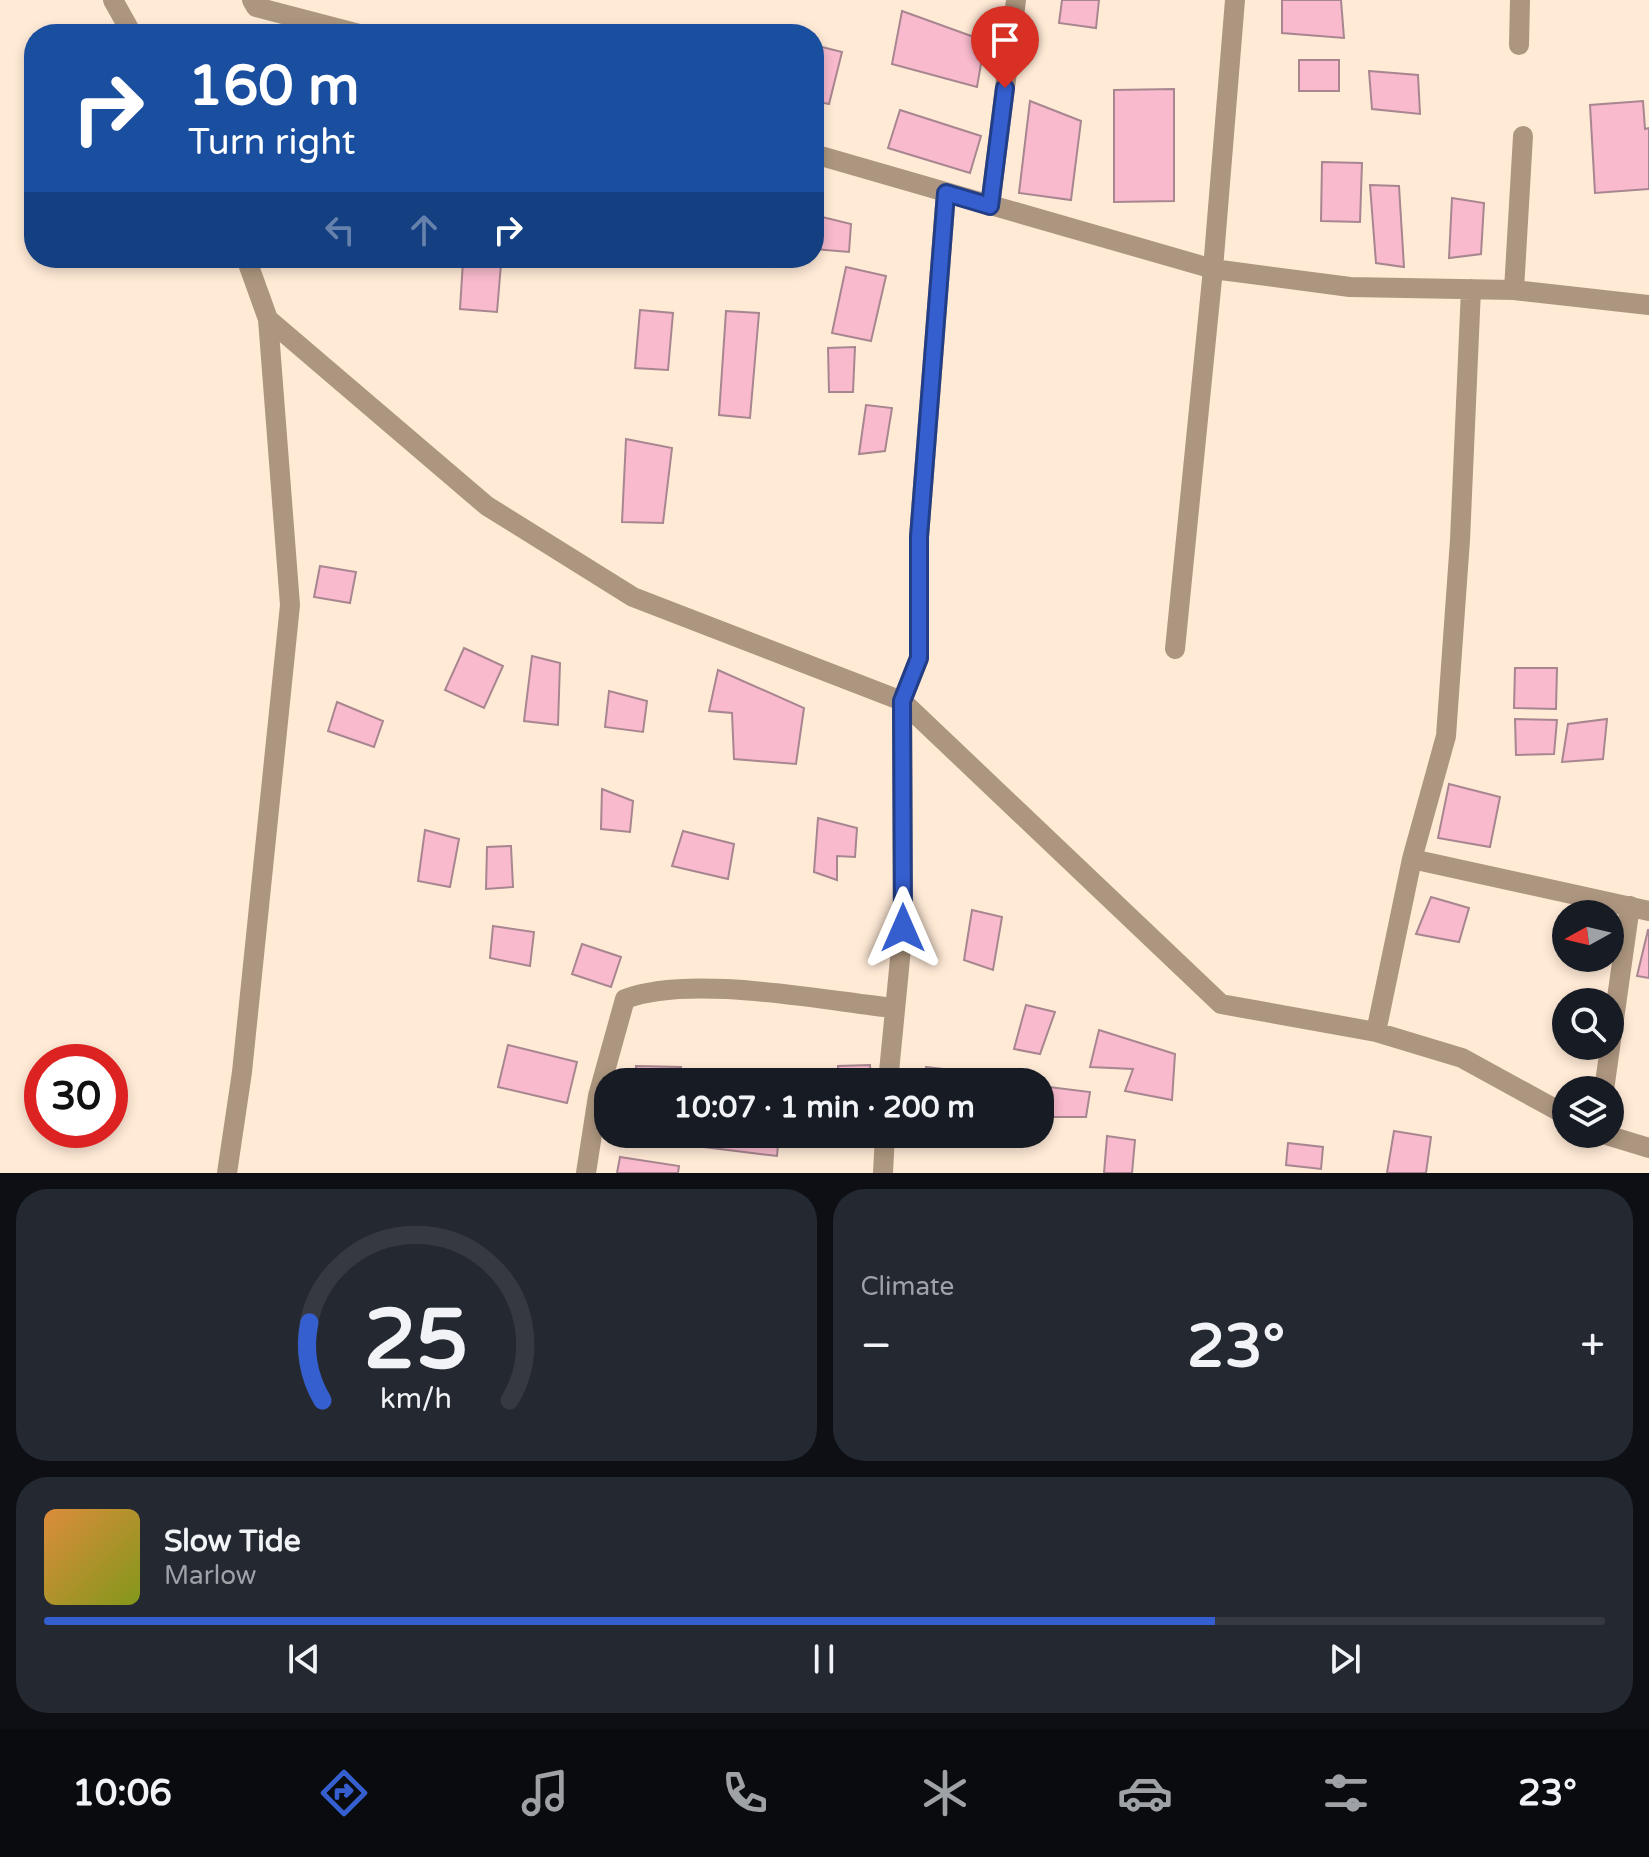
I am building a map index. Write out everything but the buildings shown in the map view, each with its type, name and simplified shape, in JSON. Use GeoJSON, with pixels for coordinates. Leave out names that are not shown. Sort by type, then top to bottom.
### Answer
{"type":"FeatureCollection","features":[{"type":"Feature","properties":{"kind":"street"},"geometry":{"type":"LineString","coordinates":[[113,0],[126,24]]}},
{"type":"Feature","properties":{"kind":"street"},"geometry":{"type":"LineString","coordinates":[[252,0],[256,7],[321,24]]}},
{"type":"Feature","properties":{"kind":"street"},"geometry":{"type":"LineString","coordinates":[[990,206],[1016,0]]}},
{"type":"Feature","properties":{"kind":"street"},"geometry":{"type":"LineString","coordinates":[[1175,649],[1213,269],[1235,0]]}},
{"type":"Feature","properties":{"kind":"street"},"geometry":{"type":"LineString","coordinates":[[1519,45],[1520,0]]}},
{"type":"Feature","properties":{"kind":"street"},"geometry":{"type":"LineString","coordinates":[[1514,290],[1523,136]]}},
{"type":"Feature","properties":{"kind":"street"},"geometry":{"type":"LineString","coordinates":[[824,157],[1213,269],[1350,287],[1514,290],[1649,305]]}},
{"type":"Feature","properties":{"kind":"street"},"geometry":{"type":"LineString","coordinates":[[889,1068],[903,928],[902,701],[919,658],[919,537],[946,193]]}},
{"type":"Feature","properties":{"kind":"street"},"geometry":{"type":"LineString","coordinates":[[227,1173],[242,1072],[290,605],[268,319],[250,268]]}},
{"type":"Feature","properties":{"kind":"street"},"geometry":{"type":"LineString","coordinates":[[1376,1032],[1412,859],[1446,736],[1471,289]]}},
{"type":"Feature","properties":{"kind":"street"},"geometry":{"type":"LineString","coordinates":[[268,319],[487,506],[633,597],[902,701],[1221,1004],[1376,1032],[1462,1058],[1552,1107]]}},
{"type":"Feature","properties":{"kind":"street"},"geometry":{"type":"LineString","coordinates":[[1412,859],[1640,908],[1607,1076]]}},
{"type":"Feature","properties":{"kind":"street"},"geometry":{"type":"LineString","coordinates":[[586,1173],[598,1096],[625,999],[646,991],[693,987],[893,1008]]}},
{"type":"Feature","properties":{"kind":"street"},"geometry":{"type":"LineString","coordinates":[[1624,1140],[1649,1148]]}},
{"type":"Feature","properties":{"kind":"street"},"geometry":{"type":"LineString","coordinates":[[883,1173],[884,1148]]}},
{"type":"Feature","properties":{"kind":"route"},"geometry":{"type":"LineString","coordinates":[[903,928],[902,701],[919,658],[919,537],[946,193],[990,206],[1005,88]]}}]}
